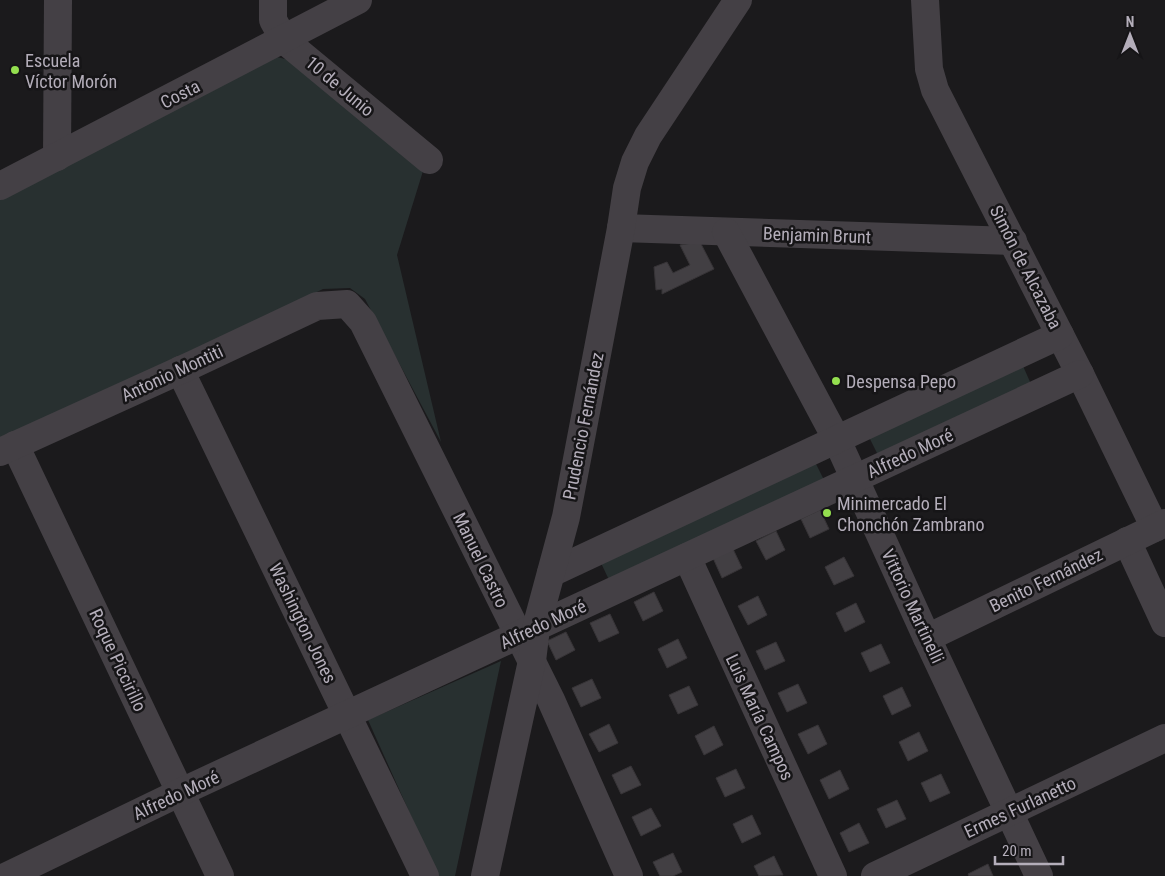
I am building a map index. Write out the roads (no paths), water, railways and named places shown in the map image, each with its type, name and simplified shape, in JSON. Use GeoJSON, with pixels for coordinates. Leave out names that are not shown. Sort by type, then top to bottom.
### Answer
{"type":"FeatureCollection","features":[{"type":"Feature","properties":{"kind":"street"},"geometry":{"type":"LineString","coordinates":[[57,157],[58,0]]}},
{"type":"Feature","properties":{"kind":"street","name":"10 de Junio"},"geometry":{"type":"LineString","coordinates":[[273,0],[273,20],[284,40],[429,160]]}},
{"type":"Feature","properties":{"kind":"street","name":"Costa"},"geometry":{"type":"LineString","coordinates":[[0,186],[358,0]]}},
{"type":"Feature","properties":{"kind":"street","name":"Prudencio Fernández"},"geometry":{"type":"LineString","coordinates":[[485,876],[532,661],[528,632],[551,573],[566,518],[627,188],[635,162],[648,136],[738,0]]}},
{"type":"Feature","properties":{"kind":"street","name":"Simón de Alcazaba"},"geometry":{"type":"LineString","coordinates":[[926,0],[929,69],[935,90],[1080,374],[1160,525]]}},
{"type":"Feature","properties":{"kind":"street","name":"Benjamin Brunt"},"geometry":{"type":"LineString","coordinates":[[621,228],[1013,241]]}},
{"type":"Feature","properties":{"kind":"street","name":"Vittorio Martinelli"},"geometry":{"type":"LineString","coordinates":[[726,232],[837,440],[926,638],[1040,876]]}},
{"type":"Feature","properties":{"kind":"street","name":"Antonio Montiti"},"geometry":{"type":"LineString","coordinates":[[8,448],[317,306],[347,304]]}},
{"type":"Feature","properties":{"kind":"street","name":"Manuel Castro"},"geometry":{"type":"LineString","coordinates":[[347,304],[363,322],[528,632]]}},
{"type":"Feature","properties":{"kind":"street"},"geometry":{"type":"LineString","coordinates":[[551,573],[1060,335]]}},
{"type":"Feature","properties":{"kind":"street","name":"Washington Jones"},"geometry":{"type":"LineString","coordinates":[[180,370],[425,876]]}},
{"type":"Feature","properties":{"kind":"street","name":"Alfredo Moré"},"geometry":{"type":"LineString","coordinates":[[7,876],[181,792],[1080,374]]}},
{"type":"Feature","properties":{"kind":"street","name":"Roque Piccirillo"},"geometry":{"type":"LineString","coordinates":[[8,448],[181,792],[220,876]]}},
{"type":"Feature","properties":{"kind":"street","name":"Benito Fernández"},"geometry":{"type":"LineString","coordinates":[[926,638],[1160,525]]}},
{"type":"Feature","properties":{"kind":"street"},"geometry":{"type":"LineString","coordinates":[[1127,541],[1165,623]]}},
{"type":"Feature","properties":{"kind":"street","name":"Luis María Campos"},"geometry":{"type":"LineString","coordinates":[[687,558],[833,876]]}},
{"type":"Feature","properties":{"kind":"street"},"geometry":{"type":"LineString","coordinates":[[532,661],[630,876]]}},
{"type":"Feature","properties":{"kind":"street","name":"Ermes Furlanetto"},"geometry":{"type":"LineString","coordinates":[[875,876],[1165,738]]}},
{"type":"Feature","properties":{"kind":"place","name":"Escuela Víctor Morón"},"geometry":{"type":"Point","coordinates":[15,70]}},
{"type":"Feature","properties":{"kind":"place","name":"Despensa Pepo"},"geometry":{"type":"Point","coordinates":[836,381]}},
{"type":"Feature","properties":{"kind":"place","name":"Minimercado El Chonchón Zambrano"},"geometry":{"type":"Point","coordinates":[827,513]}}]}
